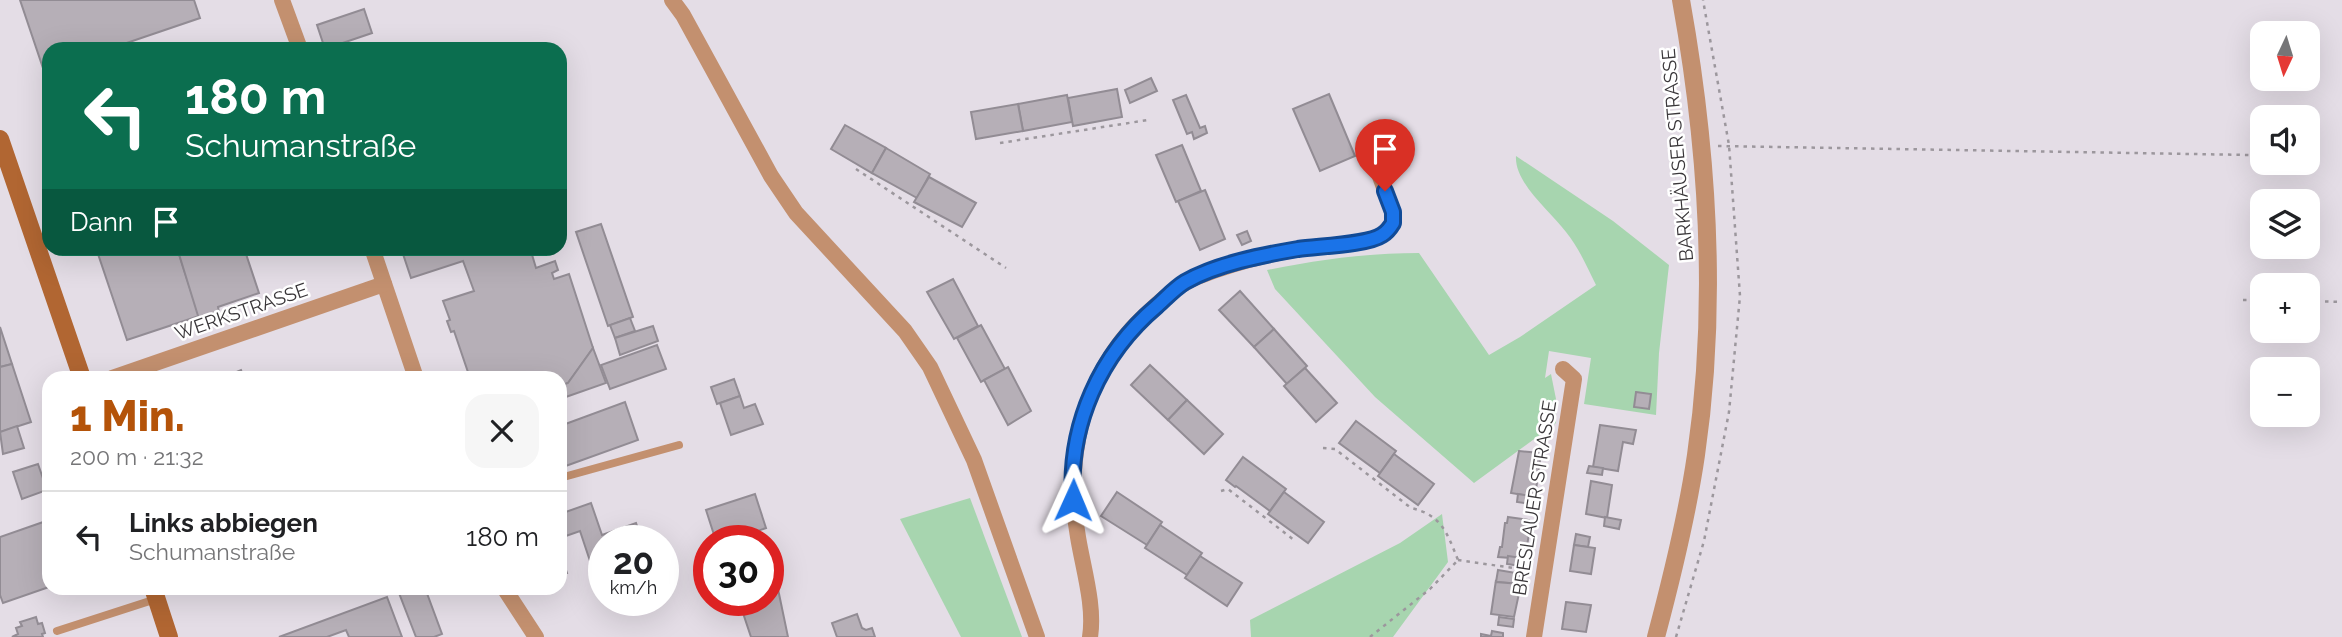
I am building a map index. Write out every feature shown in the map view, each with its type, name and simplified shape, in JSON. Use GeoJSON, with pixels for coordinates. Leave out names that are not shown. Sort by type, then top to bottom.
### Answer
{"type":"FeatureCollection","features":[{"type":"Feature","properties":{"kind":"main road"},"geometry":{"type":"LineString","coordinates":[[0,139],[80,371]]}},
{"type":"Feature","properties":{"kind":"main road"},"geometry":{"type":"LineString","coordinates":[[155,595],[169,637]]}},
{"type":"Feature","properties":{"kind":"street"},"geometry":{"type":"LineString","coordinates":[[282,0],[297,42]]}},
{"type":"Feature","properties":{"kind":"street"},"geometry":{"type":"LineString","coordinates":[[672,0],[683,15],[771,176],[796,212],[905,331],[930,368],[974,460],[1037,637]]}},
{"type":"Feature","properties":{"kind":"street","name":"BARKHÄUSER STRASSE"},"geometry":{"type":"LineString","coordinates":[[1656,637],[1681,539],[1701,418],[1706,357],[1709,263],[1702,147],[1681,0]]}},
{"type":"Feature","properties":{"kind":"street"},"geometry":{"type":"LineString","coordinates":[[1090,637],[1090,605],[1075,519],[1072,481],[1077,434],[1093,388],[1113,353],[1141,319],[1183,283],[1195,277],[1240,262],[1380,237],[1393,223],[1393,212],[1378,171]]}},
{"type":"Feature","properties":{"kind":"street"},"geometry":{"type":"LineString","coordinates":[[375,256],[414,371]]}},
{"type":"Feature","properties":{"kind":"street","name":"WERKSTRASSE"},"geometry":{"type":"LineString","coordinates":[[132,371],[384,284]]}},
{"type":"Feature","properties":{"kind":"street","name":"BRESLAUER STRASSE"},"geometry":{"type":"LineString","coordinates":[[1534,637],[1574,379],[1563,369]]}},
{"type":"Feature","properties":{"kind":"street"},"geometry":{"type":"LineString","coordinates":[[509,595],[536,637]]}},
{"type":"Feature","properties":{"kind":"lane"},"geometry":{"type":"LineString","coordinates":[[567,476],[679,445]]}},
{"type":"Feature","properties":{"kind":"lane"},"geometry":{"type":"LineString","coordinates":[[57,631],[152,595]]}},
{"type":"Feature","properties":{"kind":"path"},"geometry":{"type":"LineString","coordinates":[[1000,143],[1148,120]]}},
{"type":"Feature","properties":{"kind":"path"},"geometry":{"type":"LineString","coordinates":[[1702,147],[1729,145],[2250,155]]}},
{"type":"Feature","properties":{"kind":"path"},"geometry":{"type":"LineString","coordinates":[[856,170],[1006,268]]}},
{"type":"Feature","properties":{"kind":"path"},"geometry":{"type":"LineString","coordinates":[[2243,300],[2250,300]]}},
{"type":"Feature","properties":{"kind":"path"},"geometry":{"type":"LineString","coordinates":[[2320,301],[2342,302]]}},
{"type":"Feature","properties":{"kind":"path"},"geometry":{"type":"LineString","coordinates":[[1323,448],[1335,449],[1411,508],[1433,516],[1446,530],[1458,560]]}},
{"type":"Feature","properties":{"kind":"path"},"geometry":{"type":"LineString","coordinates":[[1221,491],[1228,489],[1294,540]]}},
{"type":"Feature","properties":{"kind":"path"},"geometry":{"type":"LineString","coordinates":[[1458,560],[1544,573]]}},
{"type":"Feature","properties":{"kind":"path"},"geometry":{"type":"LineString","coordinates":[[1370,637],[1430,589],[1458,560]]}},
{"type":"Feature","properties":{"kind":"green space"},"geometry":{"type":"Polygon","coordinates":[[[1516,156],[1613,221],[1669,265],[1659,353],[1656,415],[1584,404],[1591,358],[1549,351],[1545,378],[1551,374],[1556,399],[1556,423],[1474,483],[1375,397],[1275,289],[1267,270],[1342,258],[1419,253],[1489,355],[1596,285],[1571,238],[1527,187],[1517,166],[1516,156]]]}},
{"type":"Feature","properties":{"kind":"green space"},"geometry":{"type":"Polygon","coordinates":[[[970,498],[1022,637],[961,637],[900,519],[970,498]]]}},
{"type":"Feature","properties":{"kind":"green space"},"geometry":{"type":"Polygon","coordinates":[[[1442,514],[1448,562],[1393,637],[1251,637],[1250,620],[1400,543],[1442,514]]]}},
{"type":"Feature","properties":{"kind":"building"},"geometry":{"type":"Polygon","coordinates":[[[20,0],[194,0],[200,18],[130,42],[42,42],[42,65],[20,0]]]}},
{"type":"Feature","properties":{"kind":"building"},"geometry":{"type":"Polygon","coordinates":[[[364,9],[372,33],[346,42],[323,42],[317,25],[364,9]]]}},
{"type":"Feature","properties":{"kind":"building"},"geometry":{"type":"Polygon","coordinates":[[[1151,78],[1157,91],[1130,103],[1125,90],[1151,78]]]}},
{"type":"Feature","properties":{"kind":"building"},"geometry":{"type":"Polygon","coordinates":[[[1117,89],[1122,117],[1073,126],[1068,98],[1117,89]]]}},
{"type":"Feature","properties":{"kind":"building"},"geometry":{"type":"Polygon","coordinates":[[[1329,94],[1355,156],[1320,171],[1293,109],[1329,94]]]}},
{"type":"Feature","properties":{"kind":"building"},"geometry":{"type":"Polygon","coordinates":[[[1067,95],[1072,122],[1023,131],[1018,104],[1067,95]]]}},
{"type":"Feature","properties":{"kind":"building"},"geometry":{"type":"Polygon","coordinates":[[[1186,95],[1200,128],[1205,126],[1207,133],[1194,139],[1192,132],[1187,134],[1173,100],[1186,95]]]}},
{"type":"Feature","properties":{"kind":"building"},"geometry":{"type":"Polygon","coordinates":[[[1018,104],[1023,131],[976,139],[971,112],[1018,104]]]}},
{"type":"Feature","properties":{"kind":"building"},"geometry":{"type":"Polygon","coordinates":[[[845,125],[886,148],[872,173],[831,149],[845,125]]]}},
{"type":"Feature","properties":{"kind":"building"},"geometry":{"type":"Polygon","coordinates":[[[1182,145],[1201,191],[1176,202],[1156,155],[1182,145]]]}},
{"type":"Feature","properties":{"kind":"building"},"geometry":{"type":"Polygon","coordinates":[[[886,148],[930,174],[917,198],[872,173],[886,148]]]}},
{"type":"Feature","properties":{"kind":"building"},"geometry":{"type":"Polygon","coordinates":[[[929,177],[976,203],[962,227],[914,202],[929,177]]]}},
{"type":"Feature","properties":{"kind":"building"},"geometry":{"type":"Polygon","coordinates":[[[1205,190],[1225,239],[1200,250],[1178,201],[1205,190]]]}},
{"type":"Feature","properties":{"kind":"building"},"geometry":{"type":"Polygon","coordinates":[[[601,224],[633,317],[608,326],[576,232],[601,224]]]}},
{"type":"Feature","properties":{"kind":"building"},"geometry":{"type":"Polygon","coordinates":[[[1247,231],[1251,241],[1242,245],[1237,235],[1247,231]]]}},
{"type":"Feature","properties":{"kind":"building"},"geometry":{"type":"Polygon","coordinates":[[[99,256],[180,256],[199,316],[127,340],[99,256]]]}},
{"type":"Feature","properties":{"kind":"building"},"geometry":{"type":"Polygon","coordinates":[[[180,256],[247,256],[259,293],[218,307],[219,312],[199,319],[180,256]]]}},
{"type":"Feature","properties":{"kind":"building"},"geometry":{"type":"Polygon","coordinates":[[[404,256],[532,256],[536,268],[555,261],[558,270],[552,273],[554,279],[569,274],[593,348],[567,383],[567,371],[468,371],[454,331],[451,332],[447,321],[450,320],[443,301],[474,291],[463,261],[411,278],[404,256]]]}},
{"type":"Feature","properties":{"kind":"building"},"geometry":{"type":"Polygon","coordinates":[[[953,279],[978,326],[954,339],[927,292],[953,279]]]}},
{"type":"Feature","properties":{"kind":"building"},"geometry":{"type":"Polygon","coordinates":[[[1240,291],[1274,329],[1254,347],[1219,310],[1240,291]]]}},
{"type":"Feature","properties":{"kind":"building"},"geometry":{"type":"Polygon","coordinates":[[[630,318],[635,331],[615,338],[610,325],[630,318]]]}},
{"type":"Feature","properties":{"kind":"building"},"geometry":{"type":"Polygon","coordinates":[[[981,325],[1005,369],[981,382],[957,338],[981,325]]]}},
{"type":"Feature","properties":{"kind":"building"},"geometry":{"type":"Polygon","coordinates":[[[653,326],[658,341],[620,355],[615,338],[653,326]]]}},
{"type":"Feature","properties":{"kind":"building"},"geometry":{"type":"Polygon","coordinates":[[[0,327],[12,364],[0,367],[0,327]]]}},
{"type":"Feature","properties":{"kind":"building"},"geometry":{"type":"Polygon","coordinates":[[[1274,329],[1307,366],[1287,384],[1254,347],[1274,329]]]}},
{"type":"Feature","properties":{"kind":"building"},"geometry":{"type":"Polygon","coordinates":[[[657,345],[666,369],[610,389],[601,365],[657,345]]]}},
{"type":"Feature","properties":{"kind":"building"},"geometry":{"type":"Polygon","coordinates":[[[593,348],[606,383],[567,397],[568,383],[593,348]]]}},
{"type":"Feature","properties":{"kind":"building"},"geometry":{"type":"Polygon","coordinates":[[[12,364],[31,422],[0,432],[0,367],[12,364]]]}},
{"type":"Feature","properties":{"kind":"building"},"geometry":{"type":"Polygon","coordinates":[[[1150,365],[1187,400],[1168,420],[1131,385],[1150,365]]]}},
{"type":"Feature","properties":{"kind":"building"},"geometry":{"type":"Polygon","coordinates":[[[1008,367],[1031,411],[1008,425],[984,380],[1008,367]]]}},
{"type":"Feature","properties":{"kind":"building"},"geometry":{"type":"Polygon","coordinates":[[[1305,368],[1337,403],[1316,422],[1284,386],[1305,368]]]}},
{"type":"Feature","properties":{"kind":"building"},"geometry":{"type":"Polygon","coordinates":[[[734,379],[740,396],[717,404],[711,387],[734,379]]]}},
{"type":"Feature","properties":{"kind":"building"},"geometry":{"type":"Polygon","coordinates":[[[1636,392],[1651,394],[1649,409],[1634,407],[1636,392]]]}},
{"type":"Feature","properties":{"kind":"building"},"geometry":{"type":"Polygon","coordinates":[[[740,396],[744,408],[755,404],[763,424],[731,435],[720,403],[740,396]]]}},
{"type":"Feature","properties":{"kind":"building"},"geometry":{"type":"Polygon","coordinates":[[[1187,400],[1223,434],[1204,454],[1168,420],[1187,400]]]}},
{"type":"Feature","properties":{"kind":"building"},"geometry":{"type":"Polygon","coordinates":[[[625,402],[638,440],[567,465],[567,423],[625,402]]]}},
{"type":"Feature","properties":{"kind":"building"},"geometry":{"type":"Polygon","coordinates":[[[1356,421],[1396,451],[1380,473],[1339,443],[1356,421]]]}},
{"type":"Feature","properties":{"kind":"building"},"geometry":{"type":"Polygon","coordinates":[[[1600,425],[1636,430],[1633,444],[1623,442],[1618,471],[1593,467],[1600,425]]]}},
{"type":"Feature","properties":{"kind":"building"},"geometry":{"type":"Polygon","coordinates":[[[17,426],[24,448],[3,454],[0,432],[17,426]]]}},
{"type":"Feature","properties":{"kind":"building"},"geometry":{"type":"Polygon","coordinates":[[[1519,451],[1541,453],[1535,497],[1511,493],[1519,451]]]}},
{"type":"Feature","properties":{"kind":"building"},"geometry":{"type":"Polygon","coordinates":[[[1394,454],[1434,484],[1418,505],[1378,476],[1394,454]]]}},
{"type":"Feature","properties":{"kind":"building"},"geometry":{"type":"Polygon","coordinates":[[[1243,457],[1286,489],[1270,511],[1226,480],[1243,457]]]}},
{"type":"Feature","properties":{"kind":"building"},"geometry":{"type":"Polygon","coordinates":[[[38,464],[42,476],[42,492],[22,499],[13,472],[38,464]]]}},
{"type":"Feature","properties":{"kind":"building"},"geometry":{"type":"Polygon","coordinates":[[[1589,466],[1603,468],[1602,475],[1587,473],[1589,466]]]}},
{"type":"Feature","properties":{"kind":"building"},"geometry":{"type":"Polygon","coordinates":[[[1591,481],[1612,485],[1607,518],[1586,514],[1591,481]]]}},
{"type":"Feature","properties":{"kind":"building"},"geometry":{"type":"Polygon","coordinates":[[[1117,492],[1162,522],[1147,545],[1101,516],[1117,492]]]}},
{"type":"Feature","properties":{"kind":"building"},"geometry":{"type":"Polygon","coordinates":[[[1284,492],[1324,522],[1308,543],[1268,514],[1284,492]]]}},
{"type":"Feature","properties":{"kind":"building"},"geometry":{"type":"Polygon","coordinates":[[[755,494],[765,525],[711,525],[706,510],[755,494]]]}},
{"type":"Feature","properties":{"kind":"building"},"geometry":{"type":"Polygon","coordinates":[[[1518,494],[1532,496],[1531,504],[1517,502],[1518,494]]]}},
{"type":"Feature","properties":{"kind":"building"},"geometry":{"type":"Polygon","coordinates":[[[591,503],[599,525],[588,525],[588,555],[580,531],[567,536],[567,512],[591,503]]]}},
{"type":"Feature","properties":{"kind":"building"},"geometry":{"type":"Polygon","coordinates":[[[1508,517],[1529,520],[1525,559],[1498,557],[1508,517]]]}},
{"type":"Feature","properties":{"kind":"building"},"geometry":{"type":"Polygon","coordinates":[[[1605,517],[1621,520],[1619,529],[1604,526],[1605,517]]]}},
{"type":"Feature","properties":{"kind":"building"},"geometry":{"type":"Polygon","coordinates":[[[42,522],[42,589],[3,603],[0,595],[0,537],[42,522]]]}},
{"type":"Feature","properties":{"kind":"building"},"geometry":{"type":"Polygon","coordinates":[[[1160,525],[1202,553],[1187,575],[1145,548],[1160,525]]]}},
{"type":"Feature","properties":{"kind":"building"},"geometry":{"type":"Polygon","coordinates":[[[1576,534],[1590,537],[1588,547],[1574,545],[1576,534]]]}},
{"type":"Feature","properties":{"kind":"building"},"geometry":{"type":"Polygon","coordinates":[[[1574,545],[1595,548],[1591,574],[1570,571],[1574,545]]]}},
{"type":"Feature","properties":{"kind":"building"},"geometry":{"type":"Polygon","coordinates":[[[1200,556],[1242,583],[1227,606],[1185,578],[1200,556]]]}},
{"type":"Feature","properties":{"kind":"building"},"geometry":{"type":"Polygon","coordinates":[[[1508,556],[1522,558],[1521,566],[1507,564],[1508,556]]]}},
{"type":"Feature","properties":{"kind":"building"},"geometry":{"type":"Polygon","coordinates":[[[1498,570],[1522,574],[1521,584],[1496,582],[1498,570]]]}},
{"type":"Feature","properties":{"kind":"building"},"geometry":{"type":"Polygon","coordinates":[[[1496,580],[1521,584],[1514,617],[1491,614],[1496,580]]]}},
{"type":"Feature","properties":{"kind":"building"},"geometry":{"type":"Polygon","coordinates":[[[400,595],[428,595],[442,634],[416,637],[400,595]]]}},
{"type":"Feature","properties":{"kind":"building"},"geometry":{"type":"Polygon","coordinates":[[[387,597],[402,637],[349,637],[346,630],[327,637],[279,637],[387,597]]]}},
{"type":"Feature","properties":{"kind":"building"},"geometry":{"type":"Polygon","coordinates":[[[1566,602],[1591,605],[1586,632],[1562,629],[1566,602]]]}},
{"type":"Feature","properties":{"kind":"building"},"geometry":{"type":"Polygon","coordinates":[[[857,614],[862,628],[872,628],[875,637],[837,637],[832,623],[857,614]]]}},
{"type":"Feature","properties":{"kind":"building"},"geometry":{"type":"Polygon","coordinates":[[[744,616],[784,616],[788,637],[751,637],[744,616]]]}},
{"type":"Feature","properties":{"kind":"building"},"geometry":{"type":"Polygon","coordinates":[[[36,617],[38,624],[42,623],[45,633],[42,634],[43,637],[12,637],[18,634],[16,628],[22,626],[20,622],[36,617]]]}},
{"type":"Feature","properties":{"kind":"building"},"geometry":{"type":"Polygon","coordinates":[[[1499,617],[1514,619],[1513,627],[1498,625],[1499,617]]]}},
{"type":"Feature","properties":{"kind":"building"},"geometry":{"type":"Polygon","coordinates":[[[1492,631],[1503,633],[1503,637],[1481,637],[1481,634],[1491,636],[1492,631]]]}},
{"type":"Feature","properties":{"kind":"route"},"geometry":{"type":"LineString","coordinates":[[1073,500],[1072,481],[1077,434],[1093,388],[1113,353],[1141,319],[1183,283],[1195,277],[1240,262],[1380,237],[1393,223],[1393,212],[1385,191]]}}]}
